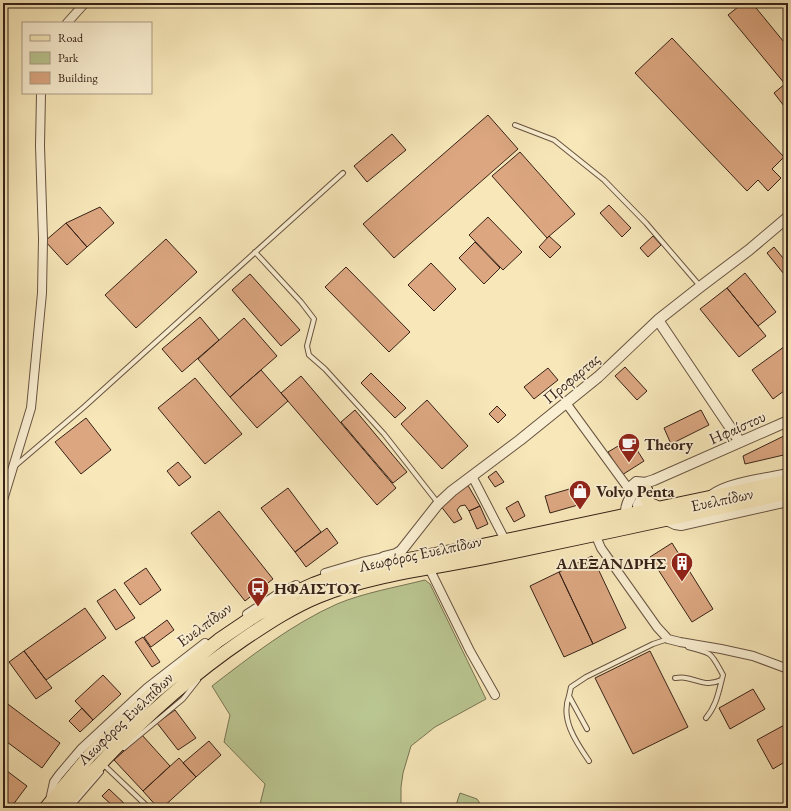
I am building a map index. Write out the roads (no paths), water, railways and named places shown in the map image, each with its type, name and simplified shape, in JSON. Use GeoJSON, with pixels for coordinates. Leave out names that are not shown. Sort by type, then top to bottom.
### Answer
{"type":"FeatureCollection","features":[{"type":"Feature","properties":{"kind":"main road","name":"Λεωφόρος Ευελπίδων"},"geometry":{"type":"LineString","coordinates":[[661,514],[705,498],[788,481]]}},
{"type":"Feature","properties":{"kind":"main road"},"geometry":{"type":"LineString","coordinates":[[649,484],[646,497],[649,504],[661,514]]}},
{"type":"Feature","properties":{"kind":"main road","name":"Λεωφόρος Ευελπίδων"},"geometry":{"type":"LineString","coordinates":[[62,807],[99,764],[161,703],[219,640],[272,606],[332,574],[384,560],[788,493]]}},
{"type":"Feature","properties":{"kind":"main road","name":"Λεωφόρος Ευελπίδων"},"geometry":{"type":"LineString","coordinates":[[47,806],[90,755],[152,694],[206,653],[261,627],[299,605],[318,596],[369,580],[595,534],[630,519]]}},
{"type":"Feature","properties":{"kind":"street"},"geometry":{"type":"LineString","coordinates":[[68,22],[85,3]]}},
{"type":"Feature","properties":{"kind":"street"},"geometry":{"type":"LineString","coordinates":[[3,500],[31,408],[42,293],[43,239],[40,146],[41,94]]}},
{"type":"Feature","properties":{"kind":"street","name":"Προφαρτας"},"geometry":{"type":"LineString","coordinates":[[384,560],[402,551],[438,504],[598,377],[658,320],[749,250],[788,217]]}},
{"type":"Feature","properties":{"kind":"street"},"geometry":{"type":"LineString","coordinates":[[658,320],[740,442]]}},
{"type":"Feature","properties":{"kind":"street"},"geometry":{"type":"LineString","coordinates":[[566,403],[628,488],[636,481],[649,484],[630,519]]}},
{"type":"Feature","properties":{"kind":"street","name":"Ηφαίστου"},"geometry":{"type":"LineString","coordinates":[[649,484],[788,421]]}},
{"type":"Feature","properties":{"kind":"street","name":"Ευελπίδων"},"geometry":{"type":"LineString","coordinates":[[705,498],[718,490],[729,486],[788,473]]}},
{"type":"Feature","properties":{"kind":"street"},"geometry":{"type":"LineString","coordinates":[[472,476],[506,540]]}},
{"type":"Feature","properties":{"kind":"street","name":"Ευελπίδων"},"geometry":{"type":"LineString","coordinates":[[661,514],[675,525],[681,526],[788,502]]}},
{"type":"Feature","properties":{"kind":"street"},"geometry":{"type":"LineString","coordinates":[[595,534],[601,548],[657,627],[668,639],[753,656],[788,669]]}},
{"type":"Feature","properties":{"kind":"street"},"geometry":{"type":"LineString","coordinates":[[430,568],[470,651],[495,695]]}},
{"type":"Feature","properties":{"kind":"lane"},"geometry":{"type":"LineString","coordinates":[[515,125],[554,140],[604,180],[646,223],[700,287]]}},
{"type":"Feature","properties":{"kind":"lane"},"geometry":{"type":"LineString","coordinates":[[14,467],[84,407],[343,173]]}},
{"type":"Feature","properties":{"kind":"lane"},"geometry":{"type":"LineString","coordinates":[[255,252],[301,302],[314,319],[307,346],[309,355],[325,369],[384,434],[438,504]]}},
{"type":"Feature","properties":{"kind":"lane"},"geometry":{"type":"LineString","coordinates":[[589,761],[574,736],[565,713],[571,687],[586,677],[654,644],[668,639],[678,645],[709,652],[714,658],[723,675],[716,702],[712,712],[706,718]]}},
{"type":"Feature","properties":{"kind":"lane"},"geometry":{"type":"LineString","coordinates":[[122,750],[183,699],[206,653]]}},
{"type":"Feature","properties":{"kind":"lane"},"geometry":{"type":"LineString","coordinates":[[675,678],[686,678],[703,683],[715,683],[722,680]]}},
{"type":"Feature","properties":{"kind":"lane"},"geometry":{"type":"LineString","coordinates":[[569,696],[587,729]]}},
{"type":"Feature","properties":{"kind":"lane"},"geometry":{"type":"LineString","coordinates":[[62,807],[76,801],[111,761]]}},
{"type":"Feature","properties":{"kind":"lane"},"geometry":{"type":"LineString","coordinates":[[106,767],[149,808]]}},
{"type":"Feature","properties":{"kind":"place","name":"Theory"},"geometry":{"type":"Point","coordinates":[629,464]}},
{"type":"Feature","properties":{"kind":"place","name":"Volvo Penta"},"geometry":{"type":"Point","coordinates":[580,510]}},
{"type":"Feature","properties":{"kind":"place","name":"ΑΛΕΞΑΝΔΡΗΣ"},"geometry":{"type":"Point","coordinates":[682,582]}},
{"type":"Feature","properties":{"kind":"place","name":"ΗΦΑΙΣΤΟΥ"},"geometry":{"type":"Point","coordinates":[258,608]}}]}
